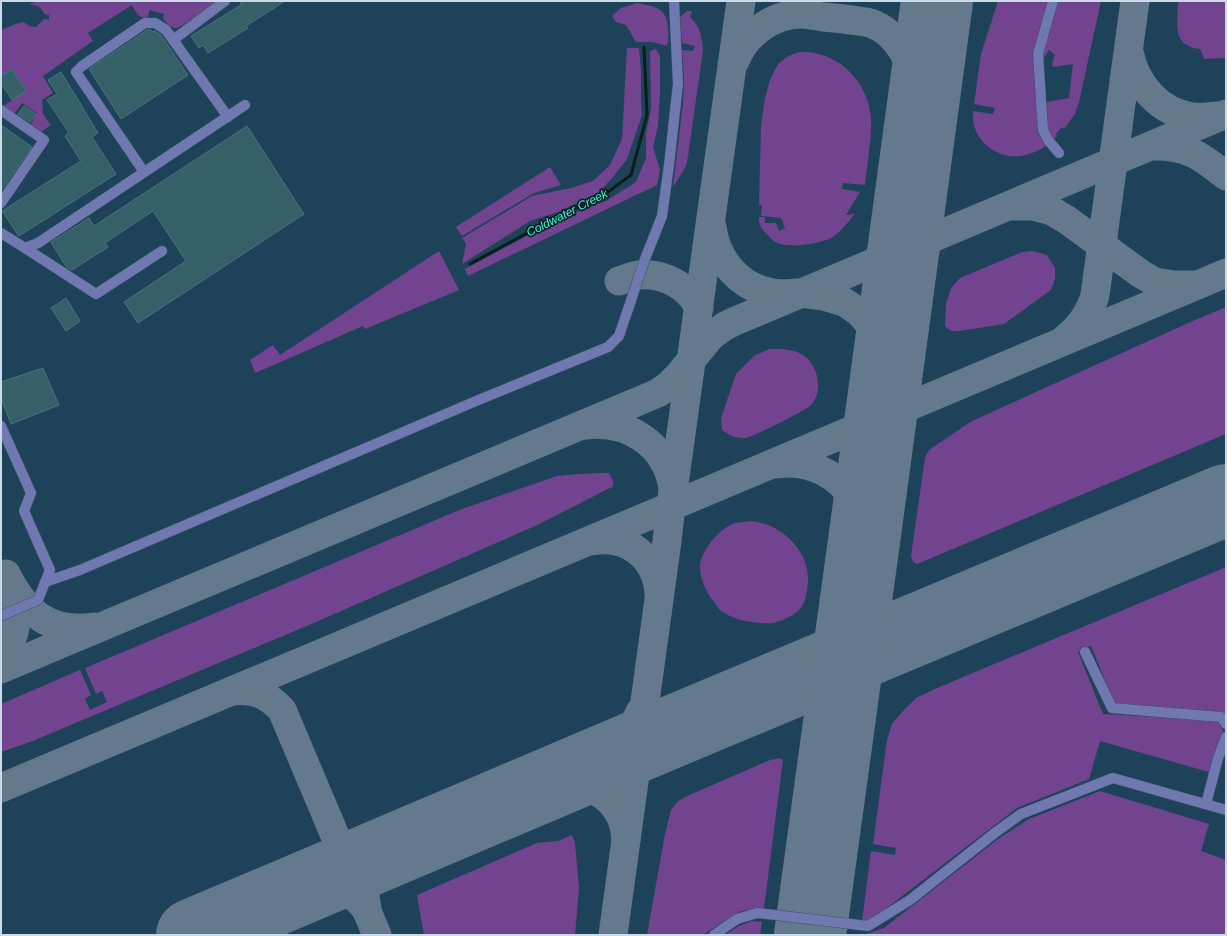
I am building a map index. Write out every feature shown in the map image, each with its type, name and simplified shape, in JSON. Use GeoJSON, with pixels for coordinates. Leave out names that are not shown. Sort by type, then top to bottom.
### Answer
{"type":"FeatureCollection","features":[{"type":"Feature","properties":{"kind":"lane"},"geometry":{"type":"LineString","coordinates":[[173,40],[225,1]]}},
{"type":"Feature","properties":{"kind":"lane"},"geometry":{"type":"LineString","coordinates":[[45,582],[80,570],[476,401],[608,347],[619,336],[645,259],[662,216],[678,84],[674,1]]}},
{"type":"Feature","properties":{"kind":"lane"},"geometry":{"type":"LineString","coordinates":[[1053,1],[1038,54],[1042,130],[1048,140],[1059,152]]}},
{"type":"Feature","properties":{"kind":"lane"},"geometry":{"type":"LineString","coordinates":[[144,172],[76,72],[82,66],[145,23],[155,23],[166,30],[228,117]]}},
{"type":"Feature","properties":{"kind":"lane"},"geometry":{"type":"LineString","coordinates":[[25,248],[38,243],[245,105]]}},
{"type":"Feature","properties":{"kind":"lane"},"geometry":{"type":"LineString","coordinates":[[1,110],[44,140],[1,203]]}},
{"type":"Feature","properties":{"kind":"lane"},"geometry":{"type":"LineString","coordinates":[[1,233],[96,294],[162,251]]}},
{"type":"Feature","properties":{"kind":"lane"},"geometry":{"type":"LineString","coordinates":[[1,426],[31,493],[24,511],[50,570],[38,600],[1,616]]}},
{"type":"Feature","properties":{"kind":"lane"},"geometry":{"type":"LineString","coordinates":[[1086,652],[1112,708],[1221,717],[1226,724]]}},
{"type":"Feature","properties":{"kind":"lane"},"geometry":{"type":"LineString","coordinates":[[1206,804],[1218,758],[1226,736]]}},
{"type":"Feature","properties":{"kind":"lane"},"geometry":{"type":"LineString","coordinates":[[714,935],[737,919],[757,913],[868,926],[910,900],[1021,814],[1112,778],[1226,810]]}},
{"type":"Feature","properties":{"kind":"shaded area"},"geometry":{"type":"Polygon","coordinates":[[[1,1],[1226,1],[1226,935],[1,935],[1,1]]]}},
{"type":"Feature","properties":{"kind":"shaded area"},"geometry":{"type":"Polygon","coordinates":[[[37,1],[216,1],[190,20],[176,28],[170,26],[163,19],[164,14],[150,10],[147,18],[144,18],[138,14],[132,5],[88,33],[93,41],[43,76],[53,93],[42,100],[43,114],[51,125],[41,132],[30,125],[37,113],[22,103],[14,114],[3,106],[26,91],[12,69],[1,76],[1,30],[24,22],[29,26],[36,27],[44,19],[49,20],[49,15],[44,14],[40,8],[29,5],[37,1]]]}},
{"type":"Feature","properties":{"kind":"shaded area"},"geometry":{"type":"Polygon","coordinates":[[[998,1],[1050,1],[1035,70],[1038,130],[1041,137],[1048,145],[1034,152],[1020,156],[1001,154],[993,150],[980,137],[975,129],[973,121],[973,111],[993,114],[995,108],[974,104],[981,54],[998,1]]]}},
{"type":"Feature","properties":{"kind":"shaded area"},"geometry":{"type":"Polygon","coordinates":[[[1057,1],[1101,1],[1079,102],[1075,114],[1064,129],[1062,127],[1056,134],[1057,136],[1053,140],[1047,132],[1047,102],[1069,98],[1073,64],[1053,67],[1052,63],[1055,55],[1049,50],[1041,62],[1043,43],[1057,1]]]}},
{"type":"Feature","properties":{"kind":"shaded area"},"geometry":{"type":"Polygon","coordinates":[[[1178,1],[1226,1],[1226,58],[1204,59],[1200,49],[1191,47],[1184,43],[1180,38],[1177,25],[1178,1]]]}},
{"type":"Feature","properties":{"kind":"shaded area"},"geometry":{"type":"Polygon","coordinates":[[[637,3],[654,7],[662,11],[665,15],[668,27],[667,46],[652,42],[636,42],[626,25],[616,22],[612,16],[621,8],[637,3]]]}},
{"type":"Feature","properties":{"kind":"shaded area"},"geometry":{"type":"Polygon","coordinates":[[[687,11],[692,11],[690,17],[700,32],[703,50],[686,166],[673,187],[683,103],[684,80],[682,50],[693,51],[695,46],[682,43],[680,17],[687,11]]]}},
{"type":"Feature","properties":{"kind":"shaded area"},"geometry":{"type":"Polygon","coordinates":[[[627,48],[639,48],[642,115],[627,159],[599,192],[558,212],[530,221],[462,264],[466,244],[462,238],[532,196],[571,188],[593,181],[610,165],[622,139],[627,48]]]}},
{"type":"Feature","properties":{"kind":"shaded area"},"geometry":{"type":"Polygon","coordinates":[[[656,49],[660,56],[658,126],[653,147],[660,170],[657,185],[468,276],[465,269],[558,219],[606,201],[636,182],[646,158],[646,134],[651,108],[650,51],[656,49]]]}},
{"type":"Feature","properties":{"kind":"shaded area"},"geometry":{"type":"Polygon","coordinates":[[[799,52],[825,56],[836,61],[853,76],[866,95],[871,118],[871,135],[865,185],[843,183],[842,189],[860,192],[846,215],[855,214],[835,236],[831,238],[811,244],[788,245],[775,242],[760,225],[759,217],[765,217],[765,223],[776,223],[779,231],[785,228],[781,218],[761,216],[762,205],[759,205],[761,126],[765,98],[770,80],[778,64],[788,56],[799,52]]]}},
{"type":"Feature","properties":{"kind":"shaded area"},"geometry":{"type":"Polygon","coordinates":[[[550,167],[561,185],[534,193],[462,236],[456,227],[550,167]]]}},
{"type":"Feature","properties":{"kind":"shaded area"},"geometry":{"type":"Polygon","coordinates":[[[439,251],[459,290],[365,329],[363,326],[255,373],[250,360],[273,345],[280,355],[439,251]]]}},
{"type":"Feature","properties":{"kind":"shaded area"},"geometry":{"type":"Polygon","coordinates":[[[1033,251],[1047,255],[1055,268],[1055,279],[1051,290],[1004,324],[959,331],[951,331],[945,326],[946,304],[951,288],[960,278],[1022,252],[1033,251]]]}},
{"type":"Feature","properties":{"kind":"shaded area"},"geometry":{"type":"Polygon","coordinates":[[[1226,307],[1226,434],[917,564],[913,562],[911,556],[925,458],[929,450],[972,421],[1226,307]]]}},
{"type":"Feature","properties":{"kind":"shaded area"},"geometry":{"type":"Polygon","coordinates":[[[770,349],[792,350],[808,359],[818,378],[815,399],[811,405],[790,418],[750,437],[735,437],[730,435],[722,430],[721,418],[736,374],[755,355],[770,349]]]}},
{"type":"Feature","properties":{"kind":"shaded area"},"geometry":{"type":"Polygon","coordinates":[[[609,473],[614,483],[612,487],[535,526],[316,622],[30,742],[1,752],[1,704],[80,670],[91,695],[85,699],[90,710],[107,702],[102,691],[96,694],[85,668],[462,509],[557,476],[609,473]]]}},
{"type":"Feature","properties":{"kind":"shaded area"},"geometry":{"type":"Polygon","coordinates":[[[751,521],[768,525],[785,535],[799,550],[807,569],[807,589],[802,607],[790,616],[772,623],[756,623],[725,614],[719,609],[709,594],[701,577],[700,568],[703,555],[706,548],[716,536],[733,524],[751,521]]]}},
{"type":"Feature","properties":{"kind":"shaded area"},"geometry":{"type":"Polygon","coordinates":[[[1226,567],[1226,716],[1120,706],[1113,700],[1091,646],[1078,652],[1103,714],[1213,720],[1219,723],[1223,731],[1212,759],[1209,772],[1100,741],[1089,779],[1017,808],[871,920],[862,921],[871,851],[895,855],[896,848],[873,844],[887,740],[892,724],[916,698],[1226,567]]]}},
{"type":"Feature","properties":{"kind":"shaded area"},"geometry":{"type":"Polygon","coordinates":[[[780,758],[783,760],[764,908],[741,911],[702,935],[647,935],[665,834],[671,810],[677,802],[685,797],[770,760],[780,758]]]}},
{"type":"Feature","properties":{"kind":"shaded area"},"geometry":{"type":"Polygon","coordinates":[[[1100,791],[1209,824],[1201,851],[1226,860],[1226,935],[863,935],[884,928],[998,839],[1029,819],[1100,791]]]}},
{"type":"Feature","properties":{"kind":"shaded area"},"geometry":{"type":"Polygon","coordinates":[[[572,835],[575,843],[579,888],[575,935],[424,935],[417,895],[537,843],[558,841],[572,835]]]}},
{"type":"Feature","properties":{"kind":"shaded area"},"geometry":{"type":"Polygon","coordinates":[[[752,921],[762,922],[760,935],[725,935],[739,926],[752,921]]]}},
{"type":"Feature","properties":{"kind":"building"},"geometry":{"type":"Polygon","coordinates":[[[244,1],[285,1],[246,26],[248,28],[208,53],[203,45],[199,48],[191,36],[241,5],[240,4],[244,1]]]}},
{"type":"Feature","properties":{"kind":"building"},"geometry":{"type":"Polygon","coordinates":[[[147,30],[151,30],[153,32],[155,31],[161,35],[188,75],[121,119],[89,69],[147,30]]]}},
{"type":"Feature","properties":{"kind":"building"},"geometry":{"type":"Polygon","coordinates":[[[12,69],[26,91],[12,100],[1,83],[1,76],[12,69]]]}},
{"type":"Feature","properties":{"kind":"building"},"geometry":{"type":"Polygon","coordinates":[[[61,72],[98,133],[92,137],[116,174],[19,236],[2,211],[81,161],[65,136],[69,133],[47,100],[57,94],[48,80],[61,72]]]}},
{"type":"Feature","properties":{"kind":"building"},"geometry":{"type":"Polygon","coordinates":[[[24,106],[36,114],[30,122],[18,114],[24,106]]]}},
{"type":"Feature","properties":{"kind":"building"},"geometry":{"type":"Polygon","coordinates":[[[1,125],[32,147],[1,191],[1,125]]]}},
{"type":"Feature","properties":{"kind":"building"},"geometry":{"type":"Polygon","coordinates":[[[247,126],[304,214],[138,323],[124,302],[186,261],[153,211],[105,243],[108,247],[72,270],[67,268],[51,242],[89,218],[94,226],[247,126]]]}},
{"type":"Feature","properties":{"kind":"building"},"geometry":{"type":"Polygon","coordinates":[[[66,298],[80,321],[66,331],[51,308],[66,298]]]}},
{"type":"Feature","properties":{"kind":"building"},"geometry":{"type":"Polygon","coordinates":[[[43,368],[59,405],[11,424],[1,398],[1,382],[43,368]]]}},
{"type":"Feature","properties":{"kind":"waterway","name":"Coldwater Creek"},"geometry":{"type":"LineString","coordinates":[[470,264],[555,218],[608,192],[631,175],[647,115],[644,47]]}},
{"type":"Feature","properties":{"kind":"taxiway"},"geometry":{"type":"LineString","coordinates":[[613,935],[741,1]]}},
{"type":"Feature","properties":{"kind":"taxiway"},"geometry":{"type":"LineString","coordinates":[[1065,339],[1084,320],[1095,295],[1135,1]]}},
{"type":"Feature","properties":{"kind":"taxiway"},"geometry":{"type":"LineString","coordinates":[[735,61],[745,43],[761,28],[770,22],[790,15],[804,14],[866,22],[887,32],[902,50],[908,61],[913,72],[919,95],[920,123]]}},
{"type":"Feature","properties":{"kind":"taxiway"},"geometry":{"type":"LineString","coordinates":[[1129,52],[1137,75],[1150,95],[1159,103],[1180,114],[1192,117],[1217,116]]}},
{"type":"Feature","properties":{"kind":"taxiway"},"geometry":{"type":"LineString","coordinates":[[1,669],[658,393],[679,375],[711,336],[733,322],[1226,114]]}},
{"type":"Feature","properties":{"kind":"taxiway"},"geometry":{"type":"LineString","coordinates":[[1152,146],[1174,147],[1192,153],[1208,162],[1226,176]]}},
{"type":"Feature","properties":{"kind":"taxiway"},"geometry":{"type":"LineString","coordinates":[[1011,206],[1033,206],[1052,211],[1067,220],[1141,274],[1155,282],[1173,285],[1193,285]]}},
{"type":"Feature","properties":{"kind":"taxiway"},"geometry":{"type":"LineString","coordinates":[[878,259],[894,244],[898,238],[909,211]]}},
{"type":"Feature","properties":{"kind":"taxiway"},"geometry":{"type":"LineString","coordinates":[[712,227],[714,239],[724,261],[740,278],[761,290],[773,293],[797,293]]}},
{"type":"Feature","properties":{"kind":"taxiway"},"geometry":{"type":"LineString","coordinates":[[897,298],[909,266],[918,252],[930,240]]}},
{"type":"Feature","properties":{"kind":"taxiway"},"geometry":{"type":"LineString","coordinates":[[1,788],[1226,273]]}},
{"type":"Feature","properties":{"kind":"taxiway"},"geometry":{"type":"LineString","coordinates":[[619,281],[640,275],[658,276],[674,282],[682,287],[695,300],[699,308]]}},
{"type":"Feature","properties":{"kind":"taxiway"},"geometry":{"type":"LineString","coordinates":[[800,293],[824,296],[844,302],[859,312],[873,328],[878,337],[884,361],[881,418]]}},
{"type":"Feature","properties":{"kind":"taxiway"},"geometry":{"type":"LineString","coordinates":[[875,461],[882,438],[889,425],[893,419],[905,409]]}},
{"type":"Feature","properties":{"kind":"taxiway"},"geometry":{"type":"LineString","coordinates":[[585,425],[601,424],[616,427],[630,431],[642,438],[653,447],[662,459],[669,472],[673,488]]}},
{"type":"Feature","properties":{"kind":"taxiway"},"geometry":{"type":"LineString","coordinates":[[777,464],[801,464],[812,467],[823,471],[843,485],[856,505],[865,534]]}},
{"type":"Feature","properties":{"kind":"taxiway"},"geometry":{"type":"LineString","coordinates":[[591,541],[617,541],[638,551],[653,569],[659,594]]}},
{"type":"Feature","properties":{"kind":"taxiway"},"geometry":{"type":"LineString","coordinates":[[6,574],[21,599],[40,617],[64,627],[95,627]]}},
{"type":"Feature","properties":{"kind":"taxiway"},"geometry":{"type":"LineString","coordinates":[[1,659],[14,633],[16,624],[16,605],[11,586]]}},
{"type":"Feature","properties":{"kind":"taxiway"},"geometry":{"type":"LineString","coordinates":[[232,691],[247,691],[260,694],[271,700],[282,710],[377,935]]}},
{"type":"Feature","properties":{"kind":"taxiway"},"geometry":{"type":"LineString","coordinates":[[596,764],[622,741],[632,728],[640,712]]}},
{"type":"Feature","properties":{"kind":"taxiway"},"geometry":{"type":"LineString","coordinates":[[542,787],[560,783],[570,783],[588,787],[596,791],[604,796],[616,809],[621,817],[626,838]]}},
{"type":"Feature","properties":{"kind":"taxiway"},"geometry":{"type":"LineString","coordinates":[[367,908],[365,888],[371,872],[376,865],[398,847]]}},
{"type":"Feature","properties":{"kind":"taxiway"},"geometry":{"type":"LineString","coordinates":[[306,887],[324,886],[339,889],[353,896],[366,909]]}},
{"type":"Feature","properties":{"kind":"runway"},"geometry":{"type":"LineString","coordinates":[[810,935],[937,1]]}},
{"type":"Feature","properties":{"kind":"runway"},"geometry":{"type":"LineString","coordinates":[[192,935],[638,746],[1226,500]]}}]}
